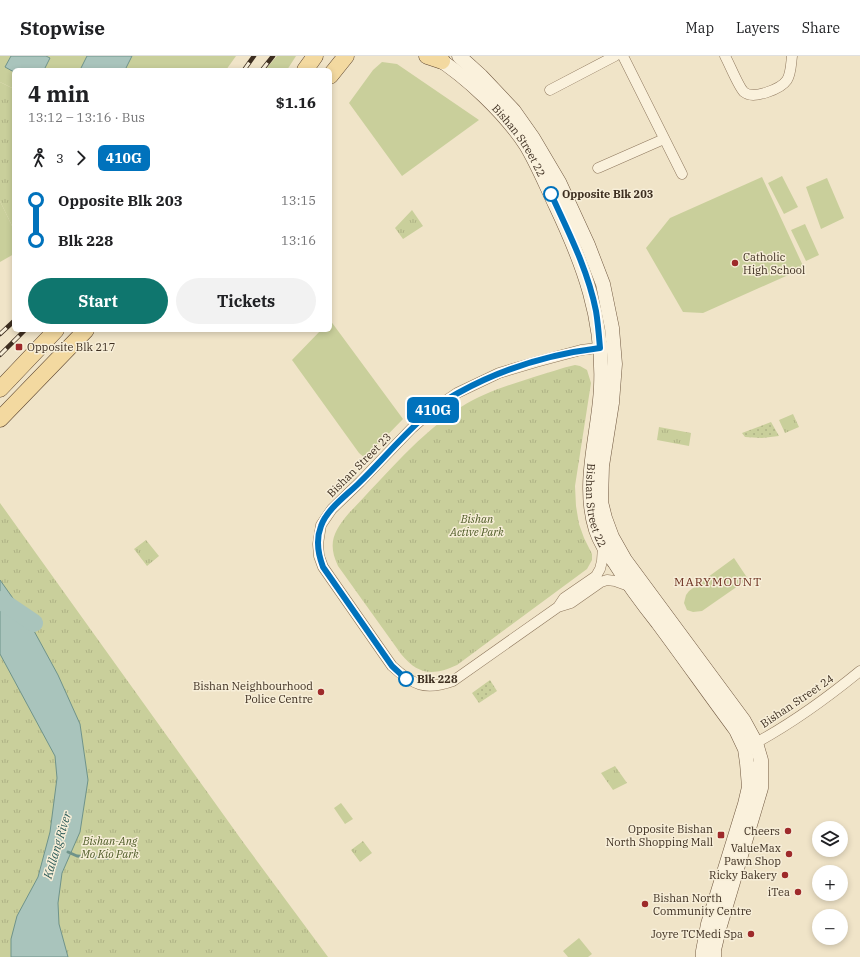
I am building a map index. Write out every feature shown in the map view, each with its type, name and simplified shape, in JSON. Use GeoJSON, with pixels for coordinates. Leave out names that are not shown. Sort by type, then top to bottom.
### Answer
{"type":"FeatureCollection","features":[{"type":"Feature","properties":{"kind":"main road"},"geometry":{"type":"LineString","coordinates":[[306,68],[315,56]]}},
{"type":"Feature","properties":{"kind":"main road","name":"Bishan Street 22"},"geometry":{"type":"LineString","coordinates":[[459,56],[481,76],[514,111],[534,138],[560,182],[588,245],[603,284],[612,328],[607,347],[591,469],[589,502],[596,532],[603,546],[629,586],[736,730],[761,760],[761,788],[718,929],[714,957]]}},
{"type":"Feature","properties":{"kind":"main road","name":"Bishan Street 22"},"geometry":{"type":"LineString","coordinates":[[434,58],[471,84],[496,109],[526,145],[544,180],[570,236],[586,276],[607,347],[615,364],[612,403],[602,466],[601,502],[612,537],[625,560],[744,720],[750,746],[749,787],[708,924],[703,957]]}},
{"type":"Feature","properties":{"kind":"main road"},"geometry":{"type":"LineString","coordinates":[[0,389],[54,332]]}},
{"type":"Feature","properties":{"kind":"main road"},"geometry":{"type":"LineString","coordinates":[[0,419],[84,332]]}},
{"type":"Feature","properties":{"kind":"street"},"geometry":{"type":"LineString","coordinates":[[550,90],[615,56]]}},
{"type":"Feature","properties":{"kind":"street"},"geometry":{"type":"LineString","coordinates":[[623,56],[682,174]]}},
{"type":"Feature","properties":{"kind":"street"},"geometry":{"type":"LineString","coordinates":[[725,56],[743,92],[751,96],[758,95],[781,86],[787,80],[790,72],[792,56]]}},
{"type":"Feature","properties":{"kind":"street"},"geometry":{"type":"LineString","coordinates":[[598,168],[664,139]]}},
{"type":"Feature","properties":{"kind":"street","name":"Bishan Street 23"},"geometry":{"type":"LineString","coordinates":[[607,347],[581,350],[499,373],[457,393],[435,408],[412,428],[332,509],[321,525],[318,556],[323,567],[392,666],[406,679],[431,686],[441,685],[453,681],[558,607],[571,603],[601,582],[607,580],[616,581],[629,586]]}},
{"type":"Feature","properties":{"kind":"street","name":"Bishan Street 23"},"geometry":{"type":"LineString","coordinates":[[558,607],[564,598],[596,576],[602,561],[603,546]]}},
{"type":"Feature","properties":{"kind":"street","name":"Bishan Street 24"},"geometry":{"type":"LineString","coordinates":[[750,746],[813,706],[860,671]]}},
{"type":"Feature","properties":{"kind":"green space"},"geometry":{"type":"Polygon","coordinates":[[[0,56],[236,56],[227,68],[12,68],[12,88],[0,82],[0,56]]]}},
{"type":"Feature","properties":{"kind":"green space"},"geometry":{"type":"Polygon","coordinates":[[[277,56],[296,56],[288,68],[267,68],[277,56]]]}},
{"type":"Feature","properties":{"kind":"green space"},"geometry":{"type":"Polygon","coordinates":[[[382,62],[397,64],[479,120],[402,176],[349,103],[373,70],[382,62]]]}},
{"type":"Feature","properties":{"kind":"green space"},"geometry":{"type":"Polygon","coordinates":[[[0,82],[12,88],[12,226],[0,201],[0,82]]]}},
{"type":"Feature","properties":{"kind":"green space"},"geometry":{"type":"Polygon","coordinates":[[[782,176],[798,207],[784,214],[768,183],[782,176]]]}},
{"type":"Feature","properties":{"kind":"green space"},"geometry":{"type":"Polygon","coordinates":[[[762,177],[804,268],[703,313],[683,312],[646,248],[670,218],[762,177]]]}},
{"type":"Feature","properties":{"kind":"green space"},"geometry":{"type":"Polygon","coordinates":[[[827,178],[844,218],[821,229],[806,187],[827,178]]]}},
{"type":"Feature","properties":{"kind":"green space"},"geometry":{"type":"Polygon","coordinates":[[[0,201],[12,226],[12,255],[0,262],[0,201]]]}},
{"type":"Feature","properties":{"kind":"green space"},"geometry":{"type":"Polygon","coordinates":[[[412,210],[423,226],[403,239],[395,228],[412,210]]]}},
{"type":"Feature","properties":{"kind":"green space"},"geometry":{"type":"Polygon","coordinates":[[[805,224],[819,255],[806,261],[791,230],[805,224]]]}},
{"type":"Feature","properties":{"kind":"green space"},"geometry":{"type":"Polygon","coordinates":[[[332,323],[403,419],[365,458],[359,453],[292,360],[319,332],[332,332],[332,323]]]}},
{"type":"Feature","properties":{"kind":"green space","name":"Bishan Active Park"},"geometry":{"type":"Polygon","coordinates":[[[575,365],[587,370],[591,383],[575,486],[579,524],[592,554],[592,560],[587,569],[457,665],[441,671],[426,672],[420,670],[407,661],[401,654],[338,566],[333,551],[333,544],[339,526],[349,513],[417,443],[461,407],[487,393],[506,386],[575,365]]]}},
{"type":"Feature","properties":{"kind":"green space"},"geometry":{"type":"Polygon","coordinates":[[[793,414],[799,427],[785,433],[779,420],[793,414]]]}},
{"type":"Feature","properties":{"kind":"green space"},"geometry":{"type":"Polygon","coordinates":[[[771,422],[779,436],[762,438],[745,437],[742,433],[771,422]]]}},
{"type":"Feature","properties":{"kind":"green space"},"geometry":{"type":"Polygon","coordinates":[[[659,427],[691,433],[689,446],[657,440],[659,427]]]}},
{"type":"Feature","properties":{"kind":"green space","name":"Bishan-Ang Mo Kio Park"},"geometry":{"type":"Polygon","coordinates":[[[0,503],[243,842],[328,957],[0,957],[0,503]]]}},
{"type":"Feature","properties":{"kind":"green space"},"geometry":{"type":"Polygon","coordinates":[[[146,540],[159,556],[147,566],[134,549],[146,540]]]}},
{"type":"Feature","properties":{"kind":"green space"},"geometry":{"type":"Polygon","coordinates":[[[734,558],[748,579],[702,611],[693,612],[687,610],[684,603],[686,595],[689,591],[734,558]]]}},
{"type":"Feature","properties":{"kind":"green space"},"geometry":{"type":"Polygon","coordinates":[[[490,680],[497,691],[479,703],[472,693],[490,680]]]}},
{"type":"Feature","properties":{"kind":"green space"},"geometry":{"type":"Polygon","coordinates":[[[615,766],[627,783],[613,790],[601,773],[615,766]]]}},
{"type":"Feature","properties":{"kind":"green space"},"geometry":{"type":"Polygon","coordinates":[[[341,803],[353,819],[345,824],[334,808],[341,803]]]}},
{"type":"Feature","properties":{"kind":"green space"},"geometry":{"type":"Polygon","coordinates":[[[363,841],[372,853],[360,862],[351,850],[363,841]]]}},
{"type":"Feature","properties":{"kind":"green space"},"geometry":{"type":"Polygon","coordinates":[[[579,938],[592,954],[588,957],[568,957],[563,951],[579,938]]]}},
{"type":"Feature","properties":{"kind":"water"},"geometry":{"type":"Polygon","coordinates":[[[11,56],[46,56],[50,58],[45,68],[12,68],[12,71],[5,67],[11,56]]]}},
{"type":"Feature","properties":{"kind":"water"},"geometry":{"type":"Polygon","coordinates":[[[87,56],[132,56],[126,68],[81,68],[87,56]]]}},
{"type":"Feature","properties":{"kind":"water","name":"Kallang River"},"geometry":{"type":"Polygon","coordinates":[[[0,580],[27,618],[58,675],[80,724],[88,780],[80,832],[62,873],[58,903],[59,924],[68,957],[11,957],[11,939],[17,916],[38,877],[50,832],[57,778],[55,756],[0,654],[0,580]]]}},
{"type":"Feature","properties":{"kind":"waterway"},"geometry":{"type":"LineString","coordinates":[[0,600],[34,623]]}},
{"type":"Feature","properties":{"kind":"waterway","name":"Kallang River"},"geometry":{"type":"LineString","coordinates":[[68,852],[77,856],[108,858]]}},
{"type":"Feature","properties":{"kind":"railway"},"geometry":{"type":"LineString","coordinates":[[245,68],[254,56]]}},
{"type":"Feature","properties":{"kind":"railway"},"geometry":{"type":"LineString","coordinates":[[264,68],[273,56]]}},
{"type":"Feature","properties":{"kind":"railway"},"geometry":{"type":"LineString","coordinates":[[0,334],[12,323]]}},
{"type":"Feature","properties":{"kind":"railway"},"geometry":{"type":"LineString","coordinates":[[0,355],[23,332]]}},
{"type":"Feature","properties":{"kind":"bus line","name":"410G"},"geometry":{"type":"LineString","coordinates":[[406,679],[392,666],[323,567],[318,556],[321,525],[332,509],[412,428],[435,408],[457,393],[499,373],[581,350],[600,348],[596,310],[586,276],[551,194]]}},
{"type":"Feature","properties":{"kind":"place","name":"Opposite Blk 203"},"geometry":{"type":"Point","coordinates":[551,194]}},
{"type":"Feature","properties":{"kind":"place","name":"Catholic High School"},"geometry":{"type":"Point","coordinates":[735,263]}},
{"type":"Feature","properties":{"kind":"place","name":"Opposite Blk 217"},"geometry":{"type":"Point","coordinates":[19,347]}},
{"type":"Feature","properties":{"kind":"place","name":"Blk 228"},"geometry":{"type":"Point","coordinates":[406,679]}},
{"type":"Feature","properties":{"kind":"place","name":"Bishan Neighbourhood Police Centre"},"geometry":{"type":"Point","coordinates":[321,692]}},
{"type":"Feature","properties":{"kind":"place","name":"Cheers"},"geometry":{"type":"Point","coordinates":[788,831]}},
{"type":"Feature","properties":{"kind":"place","name":"Opposite Bishan North Shopping Mall"},"geometry":{"type":"Point","coordinates":[721,835]}},
{"type":"Feature","properties":{"kind":"place","name":"ValueMax Pawn Shop"},"geometry":{"type":"Point","coordinates":[789,854]}},
{"type":"Feature","properties":{"kind":"place","name":"Ricky Bakery"},"geometry":{"type":"Point","coordinates":[785,875]}},
{"type":"Feature","properties":{"kind":"place","name":"iTea"},"geometry":{"type":"Point","coordinates":[798,892]}},
{"type":"Feature","properties":{"kind":"place","name":"Bishan North Community Centre"},"geometry":{"type":"Point","coordinates":[645,904]}},
{"type":"Feature","properties":{"kind":"place","name":"Joyre TCMedi Spa"},"geometry":{"type":"Point","coordinates":[751,934]}},
{"type":"Feature","properties":{"kind":"district","name":"MARYMOUNT"},"geometry":{"type":"Point","coordinates":[718,581]}}]}
